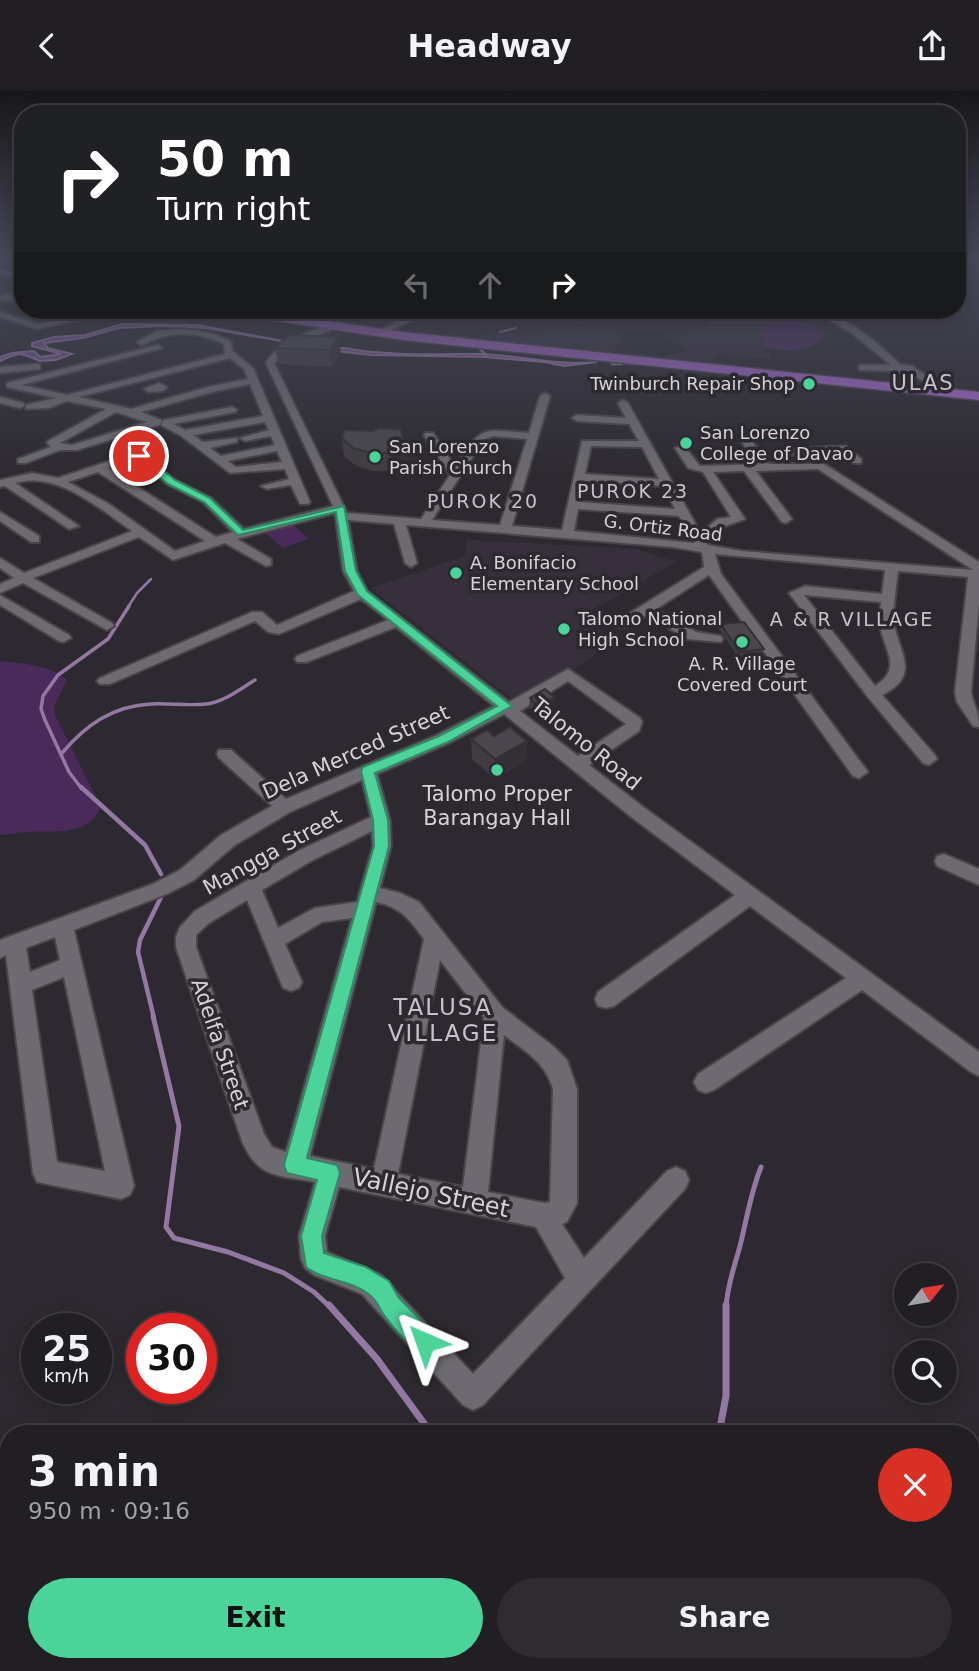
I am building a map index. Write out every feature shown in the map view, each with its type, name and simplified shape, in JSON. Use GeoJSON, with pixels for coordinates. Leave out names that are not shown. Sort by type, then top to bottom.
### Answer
{"type":"FeatureCollection","features":[{"type":"Feature","properties":{"kind":"highway"},"geometry":{"type":"LineString","coordinates":[[365,332],[914,389],[931,386],[971,395]]}},
{"type":"Feature","properties":{"kind":"highway"},"geometry":{"type":"LineString","coordinates":[[389,332],[403,337]]}},
{"type":"Feature","properties":{"kind":"street"},"geometry":{"type":"LineString","coordinates":[[233,367],[273,356],[322,332]]}},
{"type":"Feature","properties":{"kind":"street"},"geometry":{"type":"LineString","coordinates":[[855,332],[931,386]]}},
{"type":"Feature","properties":{"kind":"street"},"geometry":{"type":"LineString","coordinates":[[870,332],[884,347],[877,350]]}},
{"type":"Feature","properties":{"kind":"street"},"geometry":{"type":"LineString","coordinates":[[141,342],[167,333],[206,336],[228,343],[230,355]]}},
{"type":"Feature","properties":{"kind":"street"},"geometry":{"type":"LineString","coordinates":[[182,342],[206,336]]}},
{"type":"Feature","properties":{"kind":"street"},"geometry":{"type":"LineString","coordinates":[[5,385],[167,350],[189,366]]}},
{"type":"Feature","properties":{"kind":"street"},"geometry":{"type":"LineString","coordinates":[[0,400],[22,407],[45,406],[66,398],[230,355],[245,363],[304,502]]}},
{"type":"Feature","properties":{"kind":"street","name":"Talomo Road"},"geometry":{"type":"LineString","coordinates":[[273,356],[271,367],[341,512],[350,571],[362,593],[578,764],[979,1065]]}},
{"type":"Feature","properties":{"kind":"street"},"geometry":{"type":"LineString","coordinates":[[0,370],[44,366],[61,372]]}},
{"type":"Feature","properties":{"kind":"street"},"geometry":{"type":"LineString","coordinates":[[862,368],[904,368]]}},
{"type":"Feature","properties":{"kind":"street"},"geometry":{"type":"LineString","coordinates":[[904,368],[914,389]]}},
{"type":"Feature","properties":{"kind":"street"},"geometry":{"type":"LineString","coordinates":[[131,412],[223,386],[254,381]]}},
{"type":"Feature","properties":{"kind":"street"},"geometry":{"type":"LineString","coordinates":[[136,393],[173,383]]}},
{"type":"Feature","properties":{"kind":"street"},"geometry":{"type":"LineString","coordinates":[[5,385],[115,408],[161,423],[184,433],[217,460],[238,472],[288,464]]}},
{"type":"Feature","properties":{"kind":"street"},"geometry":{"type":"LineString","coordinates":[[39,392],[65,385]]}},
{"type":"Feature","properties":{"kind":"street"},"geometry":{"type":"LineString","coordinates":[[223,386],[236,424]]}},
{"type":"Feature","properties":{"kind":"street"},"geometry":{"type":"LineString","coordinates":[[504,531],[530,436],[545,396]]}},
{"type":"Feature","properties":{"kind":"street"},"geometry":{"type":"LineString","coordinates":[[74,410],[122,397]]}},
{"type":"Feature","properties":{"kind":"street"},"geometry":{"type":"LineString","coordinates":[[167,402],[187,404],[218,400]]}},
{"type":"Feature","properties":{"kind":"street"},"geometry":{"type":"LineString","coordinates":[[623,403],[703,545],[711,568],[791,683],[859,772]]}},
{"type":"Feature","properties":{"kind":"street"},"geometry":{"type":"LineString","coordinates":[[4,415],[22,407]]}},
{"type":"Feature","properties":{"kind":"street"},"geometry":{"type":"LineString","coordinates":[[59,447],[52,443],[115,408]]}},
{"type":"Feature","properties":{"kind":"street"},"geometry":{"type":"LineString","coordinates":[[22,461],[59,447],[79,447],[127,430],[232,410]]}},
{"type":"Feature","properties":{"kind":"street"},"geometry":{"type":"LineString","coordinates":[[184,433],[269,418]]}},
{"type":"Feature","properties":{"kind":"street"},"geometry":{"type":"LineString","coordinates":[[577,418],[633,421]]}},
{"type":"Feature","properties":{"kind":"street"},"geometry":{"type":"LineString","coordinates":[[92,421],[127,430]]}},
{"type":"Feature","properties":{"kind":"street"},"geometry":{"type":"LineString","coordinates":[[201,446],[233,440],[239,436],[245,438],[276,432]]}},
{"type":"Feature","properties":{"kind":"street"},"geometry":{"type":"LineString","coordinates":[[424,523],[482,435],[492,433],[530,436]]}},
{"type":"Feature","properties":{"kind":"street"},"geometry":{"type":"LineString","coordinates":[[429,435],[455,475]]}},
{"type":"Feature","properties":{"kind":"street"},"geometry":{"type":"LineString","coordinates":[[746,441],[765,466]]}},
{"type":"Feature","properties":{"kind":"street"},"geometry":{"type":"LineString","coordinates":[[567,535],[585,444],[645,444]]}},
{"type":"Feature","properties":{"kind":"street"},"geometry":{"type":"LineString","coordinates":[[217,460],[282,447]]}},
{"type":"Feature","properties":{"kind":"street"},"geometry":{"type":"LineString","coordinates":[[680,448],[694,467],[706,469],[857,461],[846,449],[755,453]]}},
{"type":"Feature","properties":{"kind":"street"},"geometry":{"type":"LineString","coordinates":[[817,450],[824,464],[978,572],[972,680],[965,702],[979,722]]}},
{"type":"Feature","properties":{"kind":"street"},"geometry":{"type":"LineString","coordinates":[[57,482],[130,456],[139,456],[171,482],[207,500],[241,533]]}},
{"type":"Feature","properties":{"kind":"street"},"geometry":{"type":"LineString","coordinates":[[98,467],[219,540],[266,562]]}},
{"type":"Feature","properties":{"kind":"street"},"geometry":{"type":"LineString","coordinates":[[747,467],[786,519]]}},
{"type":"Feature","properties":{"kind":"street"},"geometry":{"type":"LineString","coordinates":[[703,545],[715,534],[715,525],[739,519],[706,469]]}},
{"type":"Feature","properties":{"kind":"street"},"geometry":{"type":"LineString","coordinates":[[3,483],[34,475],[57,482],[82,493],[141,532]]}},
{"type":"Feature","properties":{"kind":"street"},"geometry":{"type":"LineString","coordinates":[[578,477],[667,482]]}},
{"type":"Feature","properties":{"kind":"street"},"geometry":{"type":"LineString","coordinates":[[267,487],[295,481]]}},
{"type":"Feature","properties":{"kind":"street"},"geometry":{"type":"LineString","coordinates":[[3,483],[73,526]]}},
{"type":"Feature","properties":{"kind":"street"},"geometry":{"type":"LineString","coordinates":[[573,505],[684,513]]}},
{"type":"Feature","properties":{"kind":"street","name":"G. Ortiz Road"},"geometry":{"type":"LineString","coordinates":[[141,532],[173,555],[241,533],[341,512],[399,521],[504,531],[703,545],[743,555],[978,572]]}},
{"type":"Feature","properties":{"kind":"street"},"geometry":{"type":"LineString","coordinates":[[0,516],[35,539]]}},
{"type":"Feature","properties":{"kind":"street"},"geometry":{"type":"LineString","coordinates":[[399,521],[411,563]]}},
{"type":"Feature","properties":{"kind":"street"},"geometry":{"type":"LineString","coordinates":[[0,589],[141,532]]}},
{"type":"Feature","properties":{"kind":"street"},"geometry":{"type":"LineString","coordinates":[[0,562],[23,578],[107,625]]}},
{"type":"Feature","properties":{"kind":"street"},"geometry":{"type":"LineString","coordinates":[[872,693],[885,689],[890,684],[897,665],[896,649],[887,623],[892,567]]}},
{"type":"Feature","properties":{"kind":"street"},"geometry":{"type":"LineString","coordinates":[[622,624],[711,568]]}},
{"type":"Feature","properties":{"kind":"street"},"geometry":{"type":"LineString","coordinates":[[889,599],[806,590],[796,593],[872,693],[929,759]]}},
{"type":"Feature","properties":{"kind":"street"},"geometry":{"type":"LineString","coordinates":[[105,681],[131,667],[257,615],[273,629],[279,630],[362,593]]}},
{"type":"Feature","properties":{"kind":"street"},"geometry":{"type":"LineString","coordinates":[[0,599],[64,638]]}},
{"type":"Feature","properties":{"kind":"street"},"geometry":{"type":"LineString","coordinates":[[647,609],[692,636],[716,639]]}},
{"type":"Feature","properties":{"kind":"street"},"geometry":{"type":"LineString","coordinates":[[302,660],[396,622]]}},
{"type":"Feature","properties":{"kind":"street","name":"Dela Merced Street"},"geometry":{"type":"LineString","coordinates":[[7,945],[142,897],[174,882],[198,866],[228,840],[284,807],[443,739],[508,708],[568,674],[634,722],[633,727],[578,764]]}},
{"type":"Feature","properties":{"kind":"street"},"geometry":{"type":"LineString","coordinates":[[225,754],[284,807]]}},
{"type":"Feature","properties":{"kind":"street"},"geometry":{"type":"LineString","coordinates":[[295,1165],[382,846],[381,820],[368,771]]}},
{"type":"Feature","properties":{"kind":"street","name":"Mangga Street"},"geometry":{"type":"LineString","coordinates":[[188,929],[251,887],[322,846],[381,820]]}},
{"type":"Feature","properties":{"kind":"street"},"geometry":{"type":"LineString","coordinates":[[944,861],[979,878]]}},
{"type":"Feature","properties":{"kind":"street"},"geometry":{"type":"LineString","coordinates":[[251,887],[291,982]]}},
{"type":"Feature","properties":{"kind":"street"},"geometry":{"type":"LineString","coordinates":[[606,999],[750,895]]}},
{"type":"Feature","properties":{"kind":"street"},"geometry":{"type":"LineString","coordinates":[[274,941],[319,913],[366,902],[404,901],[435,936],[495,1015],[553,1061],[563,1077],[564,1203],[551,1215],[554,1237],[582,1279]]}},
{"type":"Feature","properties":{"kind":"street"},"geometry":{"type":"LineString","coordinates":[[7,945],[21,985],[46,1173],[121,1187],[63,925]]}},
{"type":"Feature","properties":{"kind":"street","name":"Adelfa Street"},"geometry":{"type":"LineString","coordinates":[[188,929],[186,947],[254,1141],[263,1156]]}},
{"type":"Feature","properties":{"kind":"street"},"geometry":{"type":"LineString","coordinates":[[384,1184],[435,936]]}},
{"type":"Feature","properties":{"kind":"street"},"geometry":{"type":"LineString","coordinates":[[21,985],[72,965]]}},
{"type":"Feature","properties":{"kind":"street"},"geometry":{"type":"LineString","coordinates":[[706,1082],[862,979]]}},
{"type":"Feature","properties":{"kind":"street"},"geometry":{"type":"LineString","coordinates":[[474,1202],[495,1015]]}},
{"type":"Feature","properties":{"kind":"street","name":"Vallejo Street"},"geometry":{"type":"LineString","coordinates":[[263,1156],[271,1161],[551,1215]]}},
{"type":"Feature","properties":{"kind":"street"},"geometry":{"type":"LineString","coordinates":[[330,1173],[312,1236],[314,1259],[358,1275],[381,1289],[391,1306],[473,1395],[676,1180]]}},
{"type":"Feature","properties":{"kind":"shaded area"},"geometry":{"type":"Polygon","coordinates":[[[106,332],[83,338],[44,343],[48,348],[72,354],[56,360],[40,361],[21,354],[0,361],[0,357],[12,353],[34,351],[40,357],[61,354],[32,346],[32,343],[54,337],[106,332]]]}},
{"type":"Feature","properties":{"kind":"shaded area"},"geometry":{"type":"Polygon","coordinates":[[[228,332],[234,332],[293,343],[228,332]]]}},
{"type":"Feature","properties":{"kind":"shaded area"},"geometry":{"type":"Polygon","coordinates":[[[495,332],[625,332],[613,354],[472,340],[495,332]]]}},
{"type":"Feature","properties":{"kind":"shaded area"},"geometry":{"type":"Polygon","coordinates":[[[683,332],[761,332],[764,348],[771,355],[770,359],[716,354],[713,365],[664,360],[666,356],[688,350],[662,336],[683,332]]]}},
{"type":"Feature","properties":{"kind":"shaded area"},"geometry":{"type":"Polygon","coordinates":[[[761,332],[826,332],[815,345],[807,348],[764,348],[761,332]]]}},
{"type":"Feature","properties":{"kind":"shaded area"},"geometry":{"type":"Polygon","coordinates":[[[344,348],[394,353],[494,355],[567,363],[597,362],[564,366],[484,357],[372,355],[314,349],[344,348]]]}},
{"type":"Feature","properties":{"kind":"shaded area"},"geometry":{"type":"Polygon","coordinates":[[[290,522],[309,539],[282,548],[263,530],[290,522]]]}},
{"type":"Feature","properties":{"kind":"shaded area"},"geometry":{"type":"Polygon","coordinates":[[[467,540],[636,549],[676,562],[579,618],[616,640],[569,673],[517,703],[370,588],[465,556],[467,540]]]}},
{"type":"Feature","properties":{"kind":"shaded area"},"geometry":{"type":"Polygon","coordinates":[[[0,661],[44,668],[67,680],[54,706],[55,715],[101,807],[87,824],[69,830],[0,835],[0,661]]]}},
{"type":"Feature","properties":{"kind":"building"},"geometry":{"type":"Polygon","coordinates":[[[289,335],[339,337],[330,350],[275,348],[289,335]]]}},
{"type":"Feature","properties":{"kind":"building"},"geometry":{"type":"Polygon","coordinates":[[[380,428],[401,430],[403,439],[418,448],[392,453],[371,453],[353,448],[342,438],[344,430],[372,431],[380,428]]]}},
{"type":"Feature","properties":{"kind":"building","name":"A. R. Village Covered Court"},"geometry":{"type":"Polygon","coordinates":[[[744,622],[764,649],[739,652],[721,624],[744,622]]]}},
{"type":"Feature","properties":{"kind":"building"},"geometry":{"type":"Polygon","coordinates":[[[545,689],[555,698],[537,705],[530,698],[545,689]]]}},
{"type":"Feature","properties":{"kind":"building"},"geometry":{"type":"Polygon","coordinates":[[[510,727],[527,741],[495,759],[471,739],[487,730],[494,736],[510,727]]]}},
{"type":"Feature","properties":{"kind":"waterway"},"geometry":{"type":"LineString","coordinates":[[480,349],[487,356]]}},
{"type":"Feature","properties":{"kind":"waterway"},"geometry":{"type":"LineString","coordinates":[[612,364],[621,364]]}},
{"type":"Feature","properties":{"kind":"waterway"},"geometry":{"type":"LineString","coordinates":[[128,607],[151,579]]}},
{"type":"Feature","properties":{"kind":"waterway"},"geometry":{"type":"LineString","coordinates":[[82,789],[69,772],[45,720],[41,709],[43,696],[58,675],[108,639],[129,606]]}},
{"type":"Feature","properties":{"kind":"waterway"},"geometry":{"type":"LineString","coordinates":[[62,753],[90,726],[112,713],[151,704],[213,703],[232,695],[255,680]]}},
{"type":"Feature","properties":{"kind":"waterway"},"geometry":{"type":"LineString","coordinates":[[81,787],[145,845],[161,874]]}},
{"type":"Feature","properties":{"kind":"waterway"},"geometry":{"type":"LineString","coordinates":[[154,1018],[138,952],[140,940],[163,893]]}},
{"type":"Feature","properties":{"kind":"waterway"},"geometry":{"type":"LineString","coordinates":[[153,1016],[179,1126],[166,1227],[174,1238],[228,1252],[284,1273],[314,1292],[330,1307]]}},
{"type":"Feature","properties":{"kind":"waterway"},"geometry":{"type":"LineString","coordinates":[[726,1307],[730,1281],[761,1167]]}},
{"type":"Feature","properties":{"kind":"waterway"},"geometry":{"type":"LineString","coordinates":[[329,1305],[377,1359],[425,1425]]}},
{"type":"Feature","properties":{"kind":"waterway"},"geometry":{"type":"LineString","coordinates":[[721,1425],[726,1396],[726,1307]]}},
{"type":"Feature","properties":{"kind":"place","name":"Twinburch Repair Shop"},"geometry":{"type":"Point","coordinates":[809,384]}},
{"type":"Feature","properties":{"kind":"place","name":"San Lorenzo College of Davao"},"geometry":{"type":"Point","coordinates":[686,443]}},
{"type":"Feature","properties":{"kind":"place","name":"San Lorenzo Parish Church"},"geometry":{"type":"Point","coordinates":[375,457]}},
{"type":"Feature","properties":{"kind":"place","name":"A. Bonifacio Elementary School"},"geometry":{"type":"Point","coordinates":[456,573]}},
{"type":"Feature","properties":{"kind":"place","name":"Talomo National High School"},"geometry":{"type":"Point","coordinates":[564,629]}},
{"type":"Feature","properties":{"kind":"place","name":"A. R. Village Covered Court"},"geometry":{"type":"Point","coordinates":[742,642]}},
{"type":"Feature","properties":{"kind":"place","name":"Talomo Proper Barangay Hall"},"geometry":{"type":"Point","coordinates":[497,770]}},
{"type":"Feature","properties":{"kind":"district","name":"ULAS"},"geometry":{"type":"Point","coordinates":[923,383]}},
{"type":"Feature","properties":{"kind":"district","name":"PUROK 23"},"geometry":{"type":"Point","coordinates":[633,491]}},
{"type":"Feature","properties":{"kind":"district","name":"PUROK 20"},"geometry":{"type":"Point","coordinates":[483,501]}},
{"type":"Feature","properties":{"kind":"district","name":"A & R VILLAGE"},"geometry":{"type":"Point","coordinates":[852,619]}},
{"type":"Feature","properties":{"kind":"district","name":"TALUSA VILLAGE"},"geometry":{"type":"Point","coordinates":[443,1020]}},
{"type":"Feature","properties":{"kind":"route"},"geometry":{"type":"LineString","coordinates":[[139,456],[171,482],[207,500],[241,533],[340,508],[350,571],[362,593],[506,706],[443,739],[368,771],[381,820],[382,846],[295,1165],[330,1173],[312,1236],[311,1252],[314,1259],[358,1275],[381,1289],[391,1306],[425,1342]]}}]}
